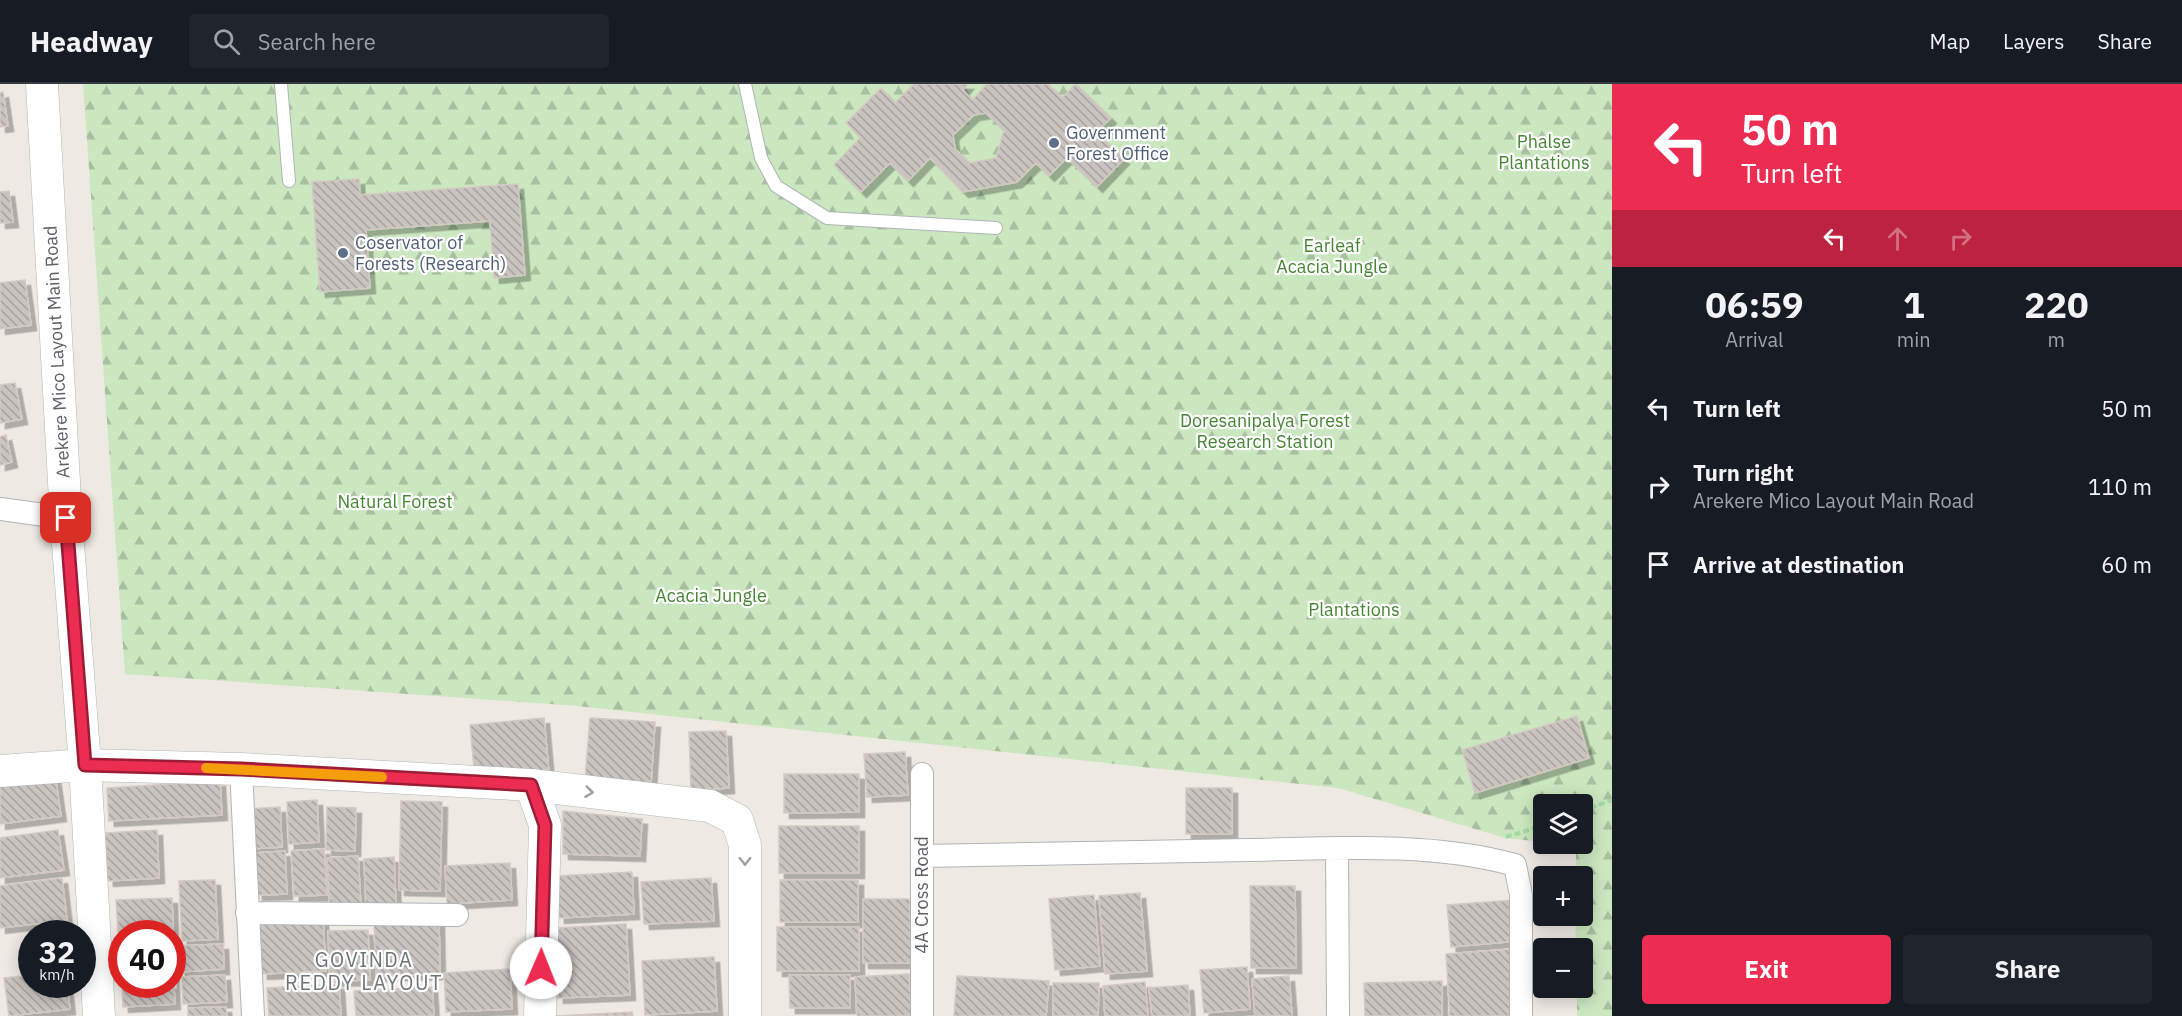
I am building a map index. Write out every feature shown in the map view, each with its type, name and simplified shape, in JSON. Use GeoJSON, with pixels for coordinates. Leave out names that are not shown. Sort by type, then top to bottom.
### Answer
{"type":"FeatureCollection","features":[{"type":"Feature","properties":{"kind":"street","name":"Arekere Mico Layout Main Road"},"geometry":{"type":"LineString","coordinates":[[42,84],[66,518],[85,765],[99,1016]]}},
{"type":"Feature","properties":{"kind":"street"},"geometry":{"type":"LineString","coordinates":[[0,509],[66,518]]}},
{"type":"Feature","properties":{"kind":"street"},"geometry":{"type":"LineString","coordinates":[[0,771],[85,765],[241,769],[531,785],[710,806],[737,820],[745,845],[745,1016]]}},
{"type":"Feature","properties":{"kind":"street"},"geometry":{"type":"LineString","coordinates":[[241,769],[253,1016]]}},
{"type":"Feature","properties":{"kind":"street","name":"4A Cross Road"},"geometry":{"type":"LineString","coordinates":[[922,774],[922,1016]]}},
{"type":"Feature","properties":{"kind":"street"},"geometry":{"type":"LineString","coordinates":[[531,785],[545,825],[540,1016]]}},
{"type":"Feature","properties":{"kind":"street"},"geometry":{"type":"LineString","coordinates":[[922,855],[1338,848],[1451,852],[1490,858],[1515,866],[1521,895],[1521,1016]]}},
{"type":"Feature","properties":{"kind":"street"},"geometry":{"type":"LineString","coordinates":[[1338,848],[1338,1016]]}},
{"type":"Feature","properties":{"kind":"street"},"geometry":{"type":"LineString","coordinates":[[247,912],[457,915]]}},
{"type":"Feature","properties":{"kind":"lane"},"geometry":{"type":"LineString","coordinates":[[280,84],[289,181]]}},
{"type":"Feature","properties":{"kind":"lane"},"geometry":{"type":"LineString","coordinates":[[745,84],[761,158],[776,186],[827,218],[996,228]]}},
{"type":"Feature","properties":{"kind":"path"},"geometry":{"type":"LineString","coordinates":[[1593,807],[1612,800]]}},
{"type":"Feature","properties":{"kind":"green space","name":"Doresanipalya Forest Research Station"},"geometry":{"type":"Polygon","coordinates":[[[83,84],[1612,84],[1612,1016],[1577,1016],[1577,998],[1593,998],[1593,938],[1576,938],[1575,926],[1593,926],[1593,866],[1576,866],[1576,854],[1593,854],[1593,794],[1533,794],[1533,841],[1505,838],[1338,788],[577,706],[125,674],[83,84]]]}},
{"type":"Feature","properties":{"kind":"building","name":"Government Forest Office"},"geometry":{"type":"Polygon","coordinates":[[[914,84],[968,84],[963,90],[972,100],[987,84],[1048,84],[1062,98],[1076,84],[1111,118],[1096,132],[1124,159],[1097,187],[1067,158],[1049,176],[1036,163],[1017,182],[963,192],[930,158],[908,181],[890,163],[861,192],[834,165],[861,137],[846,123],[881,88],[895,103],[914,84]],[[986,113],[974,115],[953,135],[955,149],[970,163],[996,158],[1004,130],[986,113]]]}},
{"type":"Feature","properties":{"kind":"building"},"geometry":{"type":"Polygon","coordinates":[[[3,92],[8,126],[0,127],[0,93],[3,92]]]}},
{"type":"Feature","properties":{"kind":"building","name":"Coservator of Forests (Research)"},"geometry":{"type":"Polygon","coordinates":[[[359,179],[360,195],[518,184],[525,275],[494,278],[490,221],[366,230],[370,288],[320,292],[312,182],[359,179]]]}},
{"type":"Feature","properties":{"kind":"building"},"geometry":{"type":"Polygon","coordinates":[[[9,191],[13,222],[0,223],[0,192],[9,191]]]}},
{"type":"Feature","properties":{"kind":"building"},"geometry":{"type":"Polygon","coordinates":[[[25,280],[31,325],[0,329],[0,283],[25,280]]]}},
{"type":"Feature","properties":{"kind":"building"},"geometry":{"type":"Polygon","coordinates":[[[15,383],[22,419],[0,423],[0,385],[15,383]]]}},
{"type":"Feature","properties":{"kind":"building"},"geometry":{"type":"Polygon","coordinates":[[[6,435],[12,462],[0,465],[0,437],[6,435]]]}},
{"type":"Feature","properties":{"kind":"building"},"geometry":{"type":"Polygon","coordinates":[[[1577,716],[1589,758],[1475,793],[1462,750],[1577,716]]]}},
{"type":"Feature","properties":{"kind":"building"},"geometry":{"type":"Polygon","coordinates":[[[544,718],[549,774],[475,780],[470,725],[544,718]]]}},
{"type":"Feature","properties":{"kind":"building"},"geometry":{"type":"Polygon","coordinates":[[[590,718],[655,722],[651,784],[585,779],[590,718]]]}},
{"type":"Feature","properties":{"kind":"building"},"geometry":{"type":"Polygon","coordinates":[[[726,731],[729,788],[691,790],[689,732],[726,731]]]}},
{"type":"Feature","properties":{"kind":"building"},"geometry":{"type":"Polygon","coordinates":[[[905,752],[908,795],[867,797],[864,754],[905,752]]]}},
{"type":"Feature","properties":{"kind":"building"},"geometry":{"type":"Polygon","coordinates":[[[784,774],[859,774],[859,812],[784,813],[784,774]]]}},
{"type":"Feature","properties":{"kind":"building"},"geometry":{"type":"Polygon","coordinates":[[[55,775],[61,816],[0,824],[0,782],[55,775]]]}},
{"type":"Feature","properties":{"kind":"building"},"geometry":{"type":"Polygon","coordinates":[[[220,781],[222,815],[109,821],[107,788],[220,781]]]}},
{"type":"Feature","properties":{"kind":"building"},"geometry":{"type":"Polygon","coordinates":[[[1186,788],[1232,788],[1232,834],[1186,834],[1186,788]]]}},
{"type":"Feature","properties":{"kind":"building"},"geometry":{"type":"Polygon","coordinates":[[[317,800],[319,842],[289,844],[287,802],[317,800]]]}},
{"type":"Feature","properties":{"kind":"building"},"geometry":{"type":"Polygon","coordinates":[[[401,801],[442,802],[440,891],[399,890],[401,801]]]}},
{"type":"Feature","properties":{"kind":"building"},"geometry":{"type":"Polygon","coordinates":[[[280,807],[282,847],[250,849],[247,809],[280,807]]]}},
{"type":"Feature","properties":{"kind":"building"},"geometry":{"type":"Polygon","coordinates":[[[327,807],[356,808],[355,851],[326,850],[327,807]]]}},
{"type":"Feature","properties":{"kind":"building"},"geometry":{"type":"Polygon","coordinates":[[[563,811],[642,819],[640,856],[563,854],[563,811]]]}},
{"type":"Feature","properties":{"kind":"building"},"geometry":{"type":"Polygon","coordinates":[[[779,826],[859,826],[859,873],[779,873],[779,826]]]}},
{"type":"Feature","properties":{"kind":"building"},"geometry":{"type":"Polygon","coordinates":[[[58,830],[64,870],[0,878],[0,838],[58,830]]]}},
{"type":"Feature","properties":{"kind":"building"},"geometry":{"type":"Polygon","coordinates":[[[157,830],[159,878],[108,881],[105,833],[157,830]]]}},
{"type":"Feature","properties":{"kind":"building"},"geometry":{"type":"Polygon","coordinates":[[[324,849],[327,895],[294,896],[291,851],[324,849]]]}},
{"type":"Feature","properties":{"kind":"building"},"geometry":{"type":"Polygon","coordinates":[[[285,851],[287,894],[257,895],[255,853],[285,851]]]}},
{"type":"Feature","properties":{"kind":"building"},"geometry":{"type":"Polygon","coordinates":[[[358,856],[361,907],[330,908],[327,858],[358,856]]]}},
{"type":"Feature","properties":{"kind":"building"},"geometry":{"type":"Polygon","coordinates":[[[394,857],[396,906],[366,907],[364,859],[394,857]]]}},
{"type":"Feature","properties":{"kind":"building"},"geometry":{"type":"Polygon","coordinates":[[[510,863],[512,900],[447,904],[445,866],[510,863]]]}},
{"type":"Feature","properties":{"kind":"building"},"geometry":{"type":"Polygon","coordinates":[[[632,872],[634,914],[559,918],[557,876],[632,872]]]}},
{"type":"Feature","properties":{"kind":"building"},"geometry":{"type":"Polygon","coordinates":[[[62,878],[67,920],[18,920],[18,926],[0,928],[0,886],[62,878]]]}},
{"type":"Feature","properties":{"kind":"building"},"geometry":{"type":"Polygon","coordinates":[[[711,878],[714,921],[644,924],[641,882],[711,878]]]}},
{"type":"Feature","properties":{"kind":"building"},"geometry":{"type":"Polygon","coordinates":[[[215,880],[218,939],[186,941],[186,920],[181,920],[179,881],[215,880]]]}},
{"type":"Feature","properties":{"kind":"building"},"geometry":{"type":"Polygon","coordinates":[[[780,880],[858,880],[858,922],[780,922],[780,880]]]}},
{"type":"Feature","properties":{"kind":"building"},"geometry":{"type":"Polygon","coordinates":[[[1250,886],[1295,886],[1296,968],[1251,968],[1250,886]]]}},
{"type":"Feature","properties":{"kind":"building"},"geometry":{"type":"Polygon","coordinates":[[[1140,893],[1147,971],[1105,974],[1099,896],[1140,893]]]}},
{"type":"Feature","properties":{"kind":"building"},"geometry":{"type":"Polygon","coordinates":[[[1094,895],[1100,966],[1055,970],[1049,899],[1094,895]]]}},
{"type":"Feature","properties":{"kind":"building"},"geometry":{"type":"Polygon","coordinates":[[[172,898],[173,920],[117,920],[116,900],[172,898]]]}},
{"type":"Feature","properties":{"kind":"building"},"geometry":{"type":"Polygon","coordinates":[[[863,899],[910,899],[911,963],[863,963],[863,899]]]}},
{"type":"Feature","properties":{"kind":"building"},"geometry":{"type":"Polygon","coordinates":[[[1514,900],[1517,941],[1451,947],[1447,905],[1514,900]]]}},
{"type":"Feature","properties":{"kind":"building"},"geometry":{"type":"Polygon","coordinates":[[[323,920],[326,971],[262,974],[259,923],[323,920]]]}},
{"type":"Feature","properties":{"kind":"building"},"geometry":{"type":"Polygon","coordinates":[[[439,921],[440,974],[376,976],[374,923],[439,921]]]}},
{"type":"Feature","properties":{"kind":"building"},"geometry":{"type":"Polygon","coordinates":[[[626,924],[630,995],[558,998],[555,928],[626,924]]]}},
{"type":"Feature","properties":{"kind":"building"},"geometry":{"type":"Polygon","coordinates":[[[777,927],[859,927],[859,971],[777,971],[777,927]]]}},
{"type":"Feature","properties":{"kind":"building"},"geometry":{"type":"Polygon","coordinates":[[[368,930],[370,980],[330,981],[328,931],[368,930]]]}},
{"type":"Feature","properties":{"kind":"building"},"geometry":{"type":"Polygon","coordinates":[[[223,944],[224,969],[186,972],[186,946],[223,944]]]}},
{"type":"Feature","properties":{"kind":"building"},"geometry":{"type":"Polygon","coordinates":[[[1513,949],[1518,1016],[1450,1016],[1446,954],[1513,949]]]}},
{"type":"Feature","properties":{"kind":"building"},"geometry":{"type":"Polygon","coordinates":[[[714,957],[717,1011],[645,1015],[642,961],[714,957]]]}},
{"type":"Feature","properties":{"kind":"building"},"geometry":{"type":"Polygon","coordinates":[[[1247,967],[1250,1009],[1204,1013],[1200,970],[1247,967]]]}},
{"type":"Feature","properties":{"kind":"building"},"geometry":{"type":"Polygon","coordinates":[[[510,969],[512,1009],[446,1012],[444,973],[510,969]]]}},
{"type":"Feature","properties":{"kind":"building"},"geometry":{"type":"Polygon","coordinates":[[[909,974],[912,1016],[857,1016],[855,977],[909,974]]]}},
{"type":"Feature","properties":{"kind":"building"},"geometry":{"type":"Polygon","coordinates":[[[225,975],[227,1002],[183,1004],[183,998],[186,998],[186,977],[225,975]]]}},
{"type":"Feature","properties":{"kind":"building"},"geometry":{"type":"Polygon","coordinates":[[[789,975],[850,975],[850,1008],[790,1008],[789,975]]]}},
{"type":"Feature","properties":{"kind":"building"},"geometry":{"type":"Polygon","coordinates":[[[18,976],[18,998],[69,998],[70,1009],[9,1016],[4,978],[18,976]]]}},
{"type":"Feature","properties":{"kind":"building"},"geometry":{"type":"Polygon","coordinates":[[[957,976],[1049,981],[1046,1016],[954,1016],[957,976]]]}},
{"type":"Feature","properties":{"kind":"building"},"geometry":{"type":"Polygon","coordinates":[[[1289,976],[1292,1016],[1255,1016],[1252,979],[1289,976]]]}},
{"type":"Feature","properties":{"kind":"building"},"geometry":{"type":"Polygon","coordinates":[[[1442,981],[1442,1016],[1365,1016],[1364,983],[1442,981]]]}},
{"type":"Feature","properties":{"kind":"building"},"geometry":{"type":"Polygon","coordinates":[[[1145,982],[1148,1016],[1105,1016],[1103,986],[1145,982]]]}},
{"type":"Feature","properties":{"kind":"building"},"geometry":{"type":"Polygon","coordinates":[[[1053,983],[1099,983],[1098,1016],[1053,1016],[1053,983]]]}},
{"type":"Feature","properties":{"kind":"building"},"geometry":{"type":"Polygon","coordinates":[[[339,984],[341,1016],[269,1016],[267,988],[339,984]]]}},
{"type":"Feature","properties":{"kind":"building"},"geometry":{"type":"Polygon","coordinates":[[[1188,985],[1190,1016],[1152,1016],[1149,988],[1188,985]]]}},
{"type":"Feature","properties":{"kind":"building"},"geometry":{"type":"Polygon","coordinates":[[[432,987],[434,1016],[356,1016],[354,991],[432,987]]]}},
{"type":"Feature","properties":{"kind":"building"},"geometry":{"type":"Polygon","coordinates":[[[123,998],[175,998],[175,1004],[123,1007],[123,998]]]}},
{"type":"Feature","properties":{"kind":"building"},"geometry":{"type":"Polygon","coordinates":[[[226,1007],[227,1016],[188,1016],[188,1008],[226,1007]]]}},
{"type":"Feature","properties":{"kind":"building"},"geometry":{"type":"Polygon","coordinates":[[[632,1012],[633,1016],[555,1016],[632,1012]]]}},
{"type":"Feature","properties":{"kind":"slow traffic"},"geometry":{"type":"LineString","coordinates":[[206,768],[382,777]]}},
{"type":"Feature","properties":{"kind":"place","name":"Government Forest Office"},"geometry":{"type":"Point","coordinates":[1054,143]}},
{"type":"Feature","properties":{"kind":"place","name":"Coservator of Forests (Research)"},"geometry":{"type":"Point","coordinates":[343,253]}},
{"type":"Feature","properties":{"kind":"district","name":"GOVINDA REDDY LAYOUT"},"geometry":{"type":"Point","coordinates":[364,972]}},
{"type":"Feature","properties":{"kind":"route"},"geometry":{"type":"LineString","coordinates":[[66,518],[85,765],[241,769],[531,785],[545,825],[541,968]]}},
{"type":"Feature","properties":{"kind":"park label","name":"Phalse Plantations"},"geometry":{"type":"Point","coordinates":[1544,152]}},
{"type":"Feature","properties":{"kind":"park label","name":"Earleaf Acacia Jungle"},"geometry":{"type":"Point","coordinates":[1332,256]}},
{"type":"Feature","properties":{"kind":"park label","name":"Natural Forest"},"geometry":{"type":"Point","coordinates":[395,502]}},
{"type":"Feature","properties":{"kind":"park label","name":"Acacia Jungle"},"geometry":{"type":"Point","coordinates":[711,596]}},
{"type":"Feature","properties":{"kind":"park label","name":"Plantations"},"geometry":{"type":"Point","coordinates":[1354,610]}}]}
